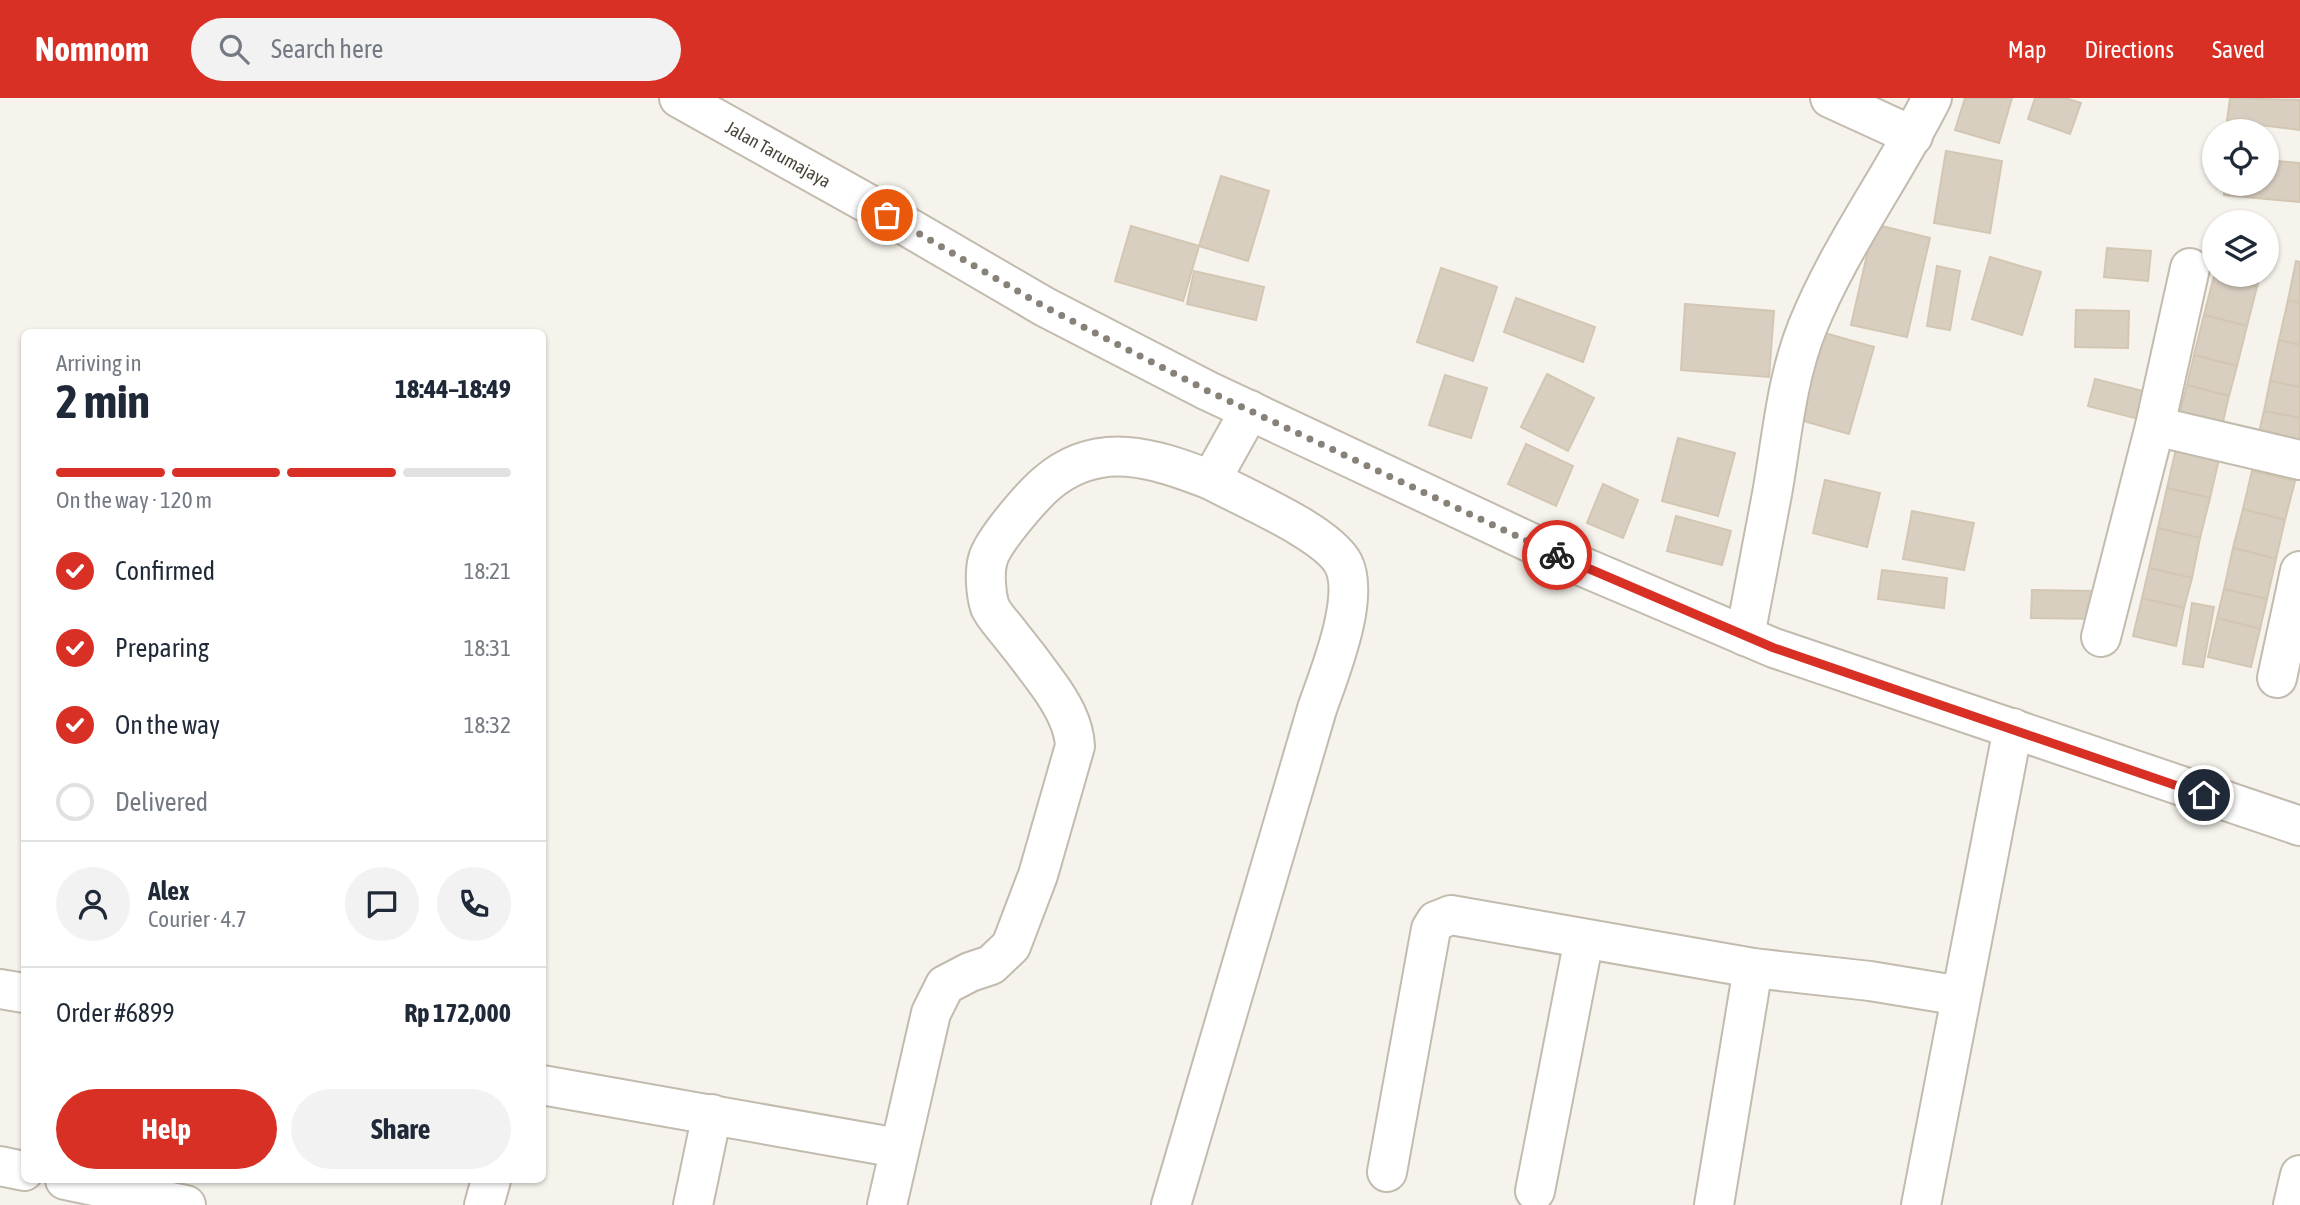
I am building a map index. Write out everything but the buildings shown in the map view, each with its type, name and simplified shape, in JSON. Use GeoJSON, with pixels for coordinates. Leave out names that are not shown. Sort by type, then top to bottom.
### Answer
{"type":"FeatureCollection","features":[{"type":"Feature","properties":{"kind":"street","name":"Jalan Tarumajaya"},"geometry":{"type":"LineString","coordinates":[[678,98],[853,195],[1045,307],[1208,391],[1574,563],[1774,648],[2300,826]]}},
{"type":"Feature","properties":{"kind":"street"},"geometry":{"type":"LineString","coordinates":[[1830,98],[1913,136]]}},
{"type":"Feature","properties":{"kind":"street"},"geometry":{"type":"LineString","coordinates":[[1745,636],[1789,384],[1807,328],[1829,279],[1873,199],[1913,136],[1932,98]]}},
{"type":"Feature","properties":{"kind":"street"},"geometry":{"type":"LineString","coordinates":[[2101,637],[2155,426],[2190,268]]}},
{"type":"Feature","properties":{"kind":"street"},"geometry":{"type":"LineString","coordinates":[[1211,480],[1250,410]]}},
{"type":"Feature","properties":{"kind":"street"},"geometry":{"type":"LineString","coordinates":[[2155,426],[2300,460]]}},
{"type":"Feature","properties":{"kind":"street"},"geometry":{"type":"LineString","coordinates":[[887,1205],[898,1148],[938,999],[970,972],[991,965],[1011,946],[1038,875],[1075,746],[1074,732],[1054,692],[991,608],[986,588],[988,559],[1031,497],[1056,476],[1084,460],[1108,455],[1171,464],[1211,480],[1307,531],[1336,552],[1345,566],[1348,599],[1341,640],[1317,709],[1171,1205]]}},
{"type":"Feature","properties":{"kind":"street"},"geometry":{"type":"LineString","coordinates":[[2277,678],[2300,571]]}},
{"type":"Feature","properties":{"kind":"street"},"geometry":{"type":"LineString","coordinates":[[1921,1205],[2013,728]]}},
{"type":"Feature","properties":{"kind":"street"},"geometry":{"type":"LineString","coordinates":[[1387,1171],[1431,929],[1437,921],[1451,915],[1753,968],[1870,981],[1961,996]]}},
{"type":"Feature","properties":{"kind":"street"},"geometry":{"type":"LineString","coordinates":[[1535,1191],[1584,939]]}},
{"type":"Feature","properties":{"kind":"street"},"geometry":{"type":"LineString","coordinates":[[1714,1205],[1753,968]]}},
{"type":"Feature","properties":{"kind":"street"},"geometry":{"type":"LineString","coordinates":[[0,989],[21,992]]}},
{"type":"Feature","properties":{"kind":"street"},"geometry":{"type":"LineString","coordinates":[[546,1086],[898,1148]]}},
{"type":"Feature","properties":{"kind":"street"},"geometry":{"type":"LineString","coordinates":[[693,1205],[712,1114]]}},
{"type":"Feature","properties":{"kind":"street"},"geometry":{"type":"LineString","coordinates":[[0,1166],[21,1170]]}},
{"type":"Feature","properties":{"kind":"street"},"geometry":{"type":"LineString","coordinates":[[2293,1205],[2300,1175]]}},
{"type":"Feature","properties":{"kind":"street"},"geometry":{"type":"LineString","coordinates":[[80,1183],[186,1205]]}},
{"type":"Feature","properties":{"kind":"street"},"geometry":{"type":"LineString","coordinates":[[484,1205],[490,1183]]}},
{"type":"Feature","properties":{"kind":"way so far"},"geometry":{"type":"LineString","coordinates":[[887,215],[1045,307],[1208,391],[1557,555]]}},
{"type":"Feature","properties":{"kind":"route"},"geometry":{"type":"LineString","coordinates":[[1557,555],[1774,648],[2204,795]]}}]}
